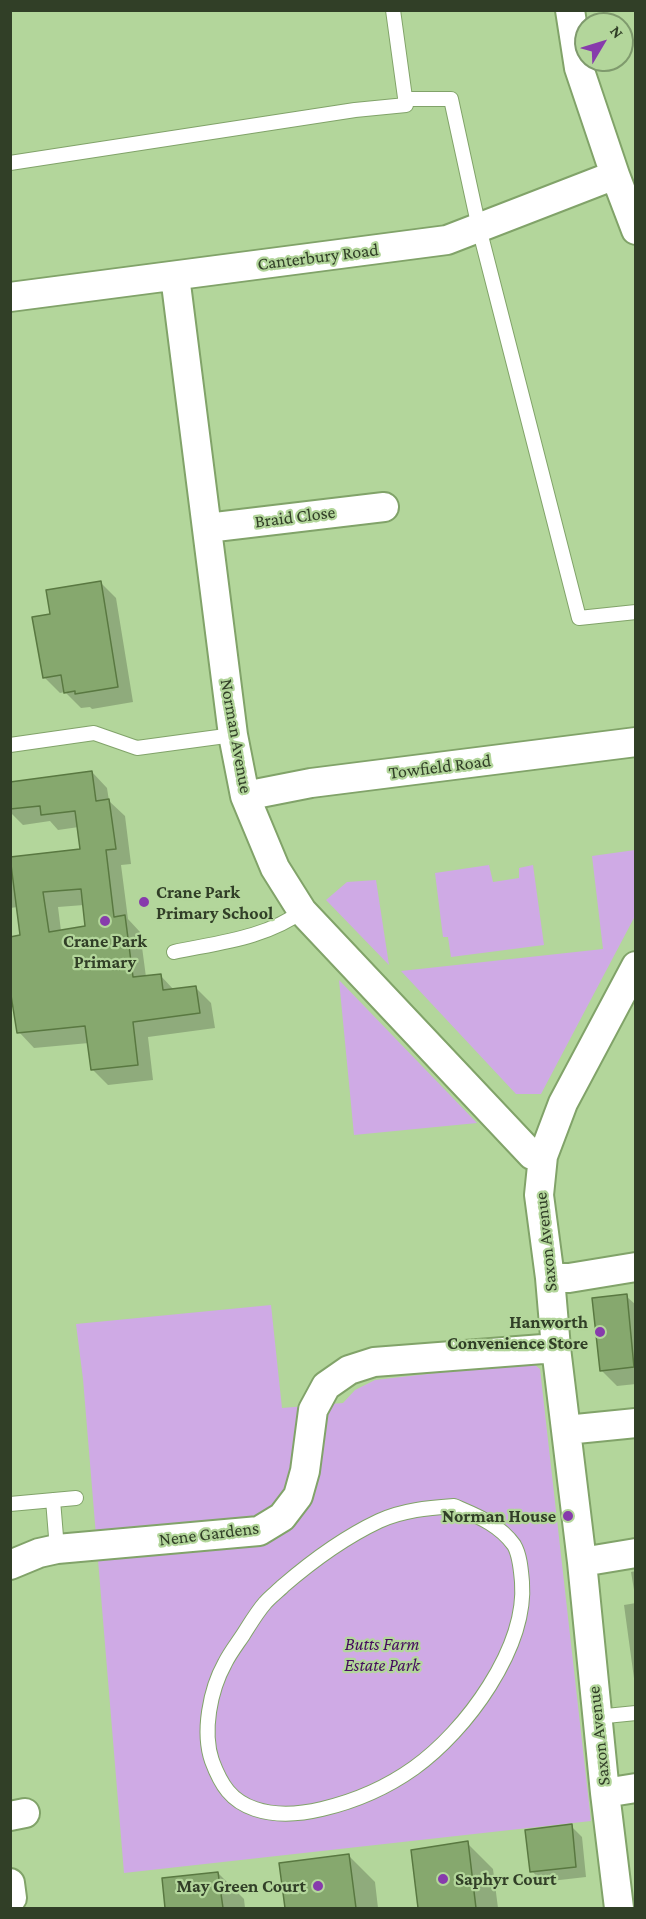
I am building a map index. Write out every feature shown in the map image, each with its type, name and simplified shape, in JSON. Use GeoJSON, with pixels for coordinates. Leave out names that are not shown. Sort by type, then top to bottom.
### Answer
{"type":"FeatureCollection","features":[{"type":"Feature","properties":{"kind":"street"},"geometry":{"type":"LineString","coordinates":[[570,10],[579,68],[636,230]]}},
{"type":"Feature","properties":{"kind":"street","name":"Canterbury Road"},"geometry":{"type":"LineString","coordinates":[[10,297],[447,240],[615,175]]}},
{"type":"Feature","properties":{"kind":"street","name":"Norman Avenue"},"geometry":{"type":"LineString","coordinates":[[175,276],[233,735],[245,795],[275,868],[302,911],[532,1155],[543,1156]]}},
{"type":"Feature","properties":{"kind":"street","name":"Braid Close"},"geometry":{"type":"LineString","coordinates":[[207,528],[384,507]]}},
{"type":"Feature","properties":{"kind":"street","name":"Towfield Road"},"geometry":{"type":"LineString","coordinates":[[245,795],[311,783],[636,741]]}},
{"type":"Feature","properties":{"kind":"street","name":"Saxon Avenue"},"geometry":{"type":"LineString","coordinates":[[619,1908],[550,1278],[538,1195],[543,1156],[563,1103],[636,966]]}},
{"type":"Feature","properties":{"kind":"street"},"geometry":{"type":"LineString","coordinates":[[550,1278],[569,1278],[636,1268]]}},
{"type":"Feature","properties":{"kind":"street","name":"Nene Gardens"},"geometry":{"type":"LineString","coordinates":[[10,1565],[39,1553],[57,1549],[260,1531],[282,1518],[298,1496],[305,1471],[313,1410],[327,1386],[349,1370],[374,1362],[556,1348]]}},
{"type":"Feature","properties":{"kind":"street"},"geometry":{"type":"LineString","coordinates":[[566,1430],[636,1423]]}},
{"type":"Feature","properties":{"kind":"street"},"geometry":{"type":"LineString","coordinates":[[582,1562],[636,1553]]}},
{"type":"Feature","properties":{"kind":"street"},"geometry":{"type":"LineString","coordinates":[[605,1793],[636,1788]]}},
{"type":"Feature","properties":{"kind":"lane"},"geometry":{"type":"LineString","coordinates":[[10,163],[355,110],[406,105],[393,10]]}},
{"type":"Feature","properties":{"kind":"lane"},"geometry":{"type":"LineString","coordinates":[[405,99],[451,99],[479,228],[579,618],[636,612]]}},
{"type":"Feature","properties":{"kind":"lane"},"geometry":{"type":"LineString","coordinates":[[10,745],[94,733],[137,748],[233,735]]}},
{"type":"Feature","properties":{"kind":"lane"},"geometry":{"type":"LineString","coordinates":[[174,952],[271,930],[290,921],[302,911]]}},
{"type":"Feature","properties":{"kind":"lane"},"geometry":{"type":"LineString","coordinates":[[10,1504],[76,1498]]}},
{"type":"Feature","properties":{"kind":"lane"},"geometry":{"type":"LineString","coordinates":[[53,1500],[57,1549]]}},
{"type":"Feature","properties":{"kind":"lane"},"geometry":{"type":"LineString","coordinates":[[454,1506],[485,1519],[502,1532],[515,1547],[521,1570],[523,1593],[519,1623],[508,1653],[489,1688],[446,1739],[416,1767],[349,1803],[309,1812],[286,1813],[265,1812],[243,1805],[230,1795],[218,1777],[210,1754],[207,1725],[212,1698],[224,1665],[266,1602],[303,1569],[340,1542],[380,1521],[412,1510],[454,1506]]}},
{"type":"Feature","properties":{"kind":"lane"},"geometry":{"type":"LineString","coordinates":[[597,1717],[636,1713]]}},
{"type":"Feature","properties":{"kind":"green space"},"geometry":{"type":"Polygon","coordinates":[[[635,850],[635,916],[541,1094],[516,1094],[401,971],[603,949],[592,856],[635,850]]]}},
{"type":"Feature","properties":{"kind":"green space"},"geometry":{"type":"Polygon","coordinates":[[[489,865],[493,882],[519,878],[519,868],[533,865],[544,945],[451,957],[448,937],[443,937],[435,873],[489,865]]]}},
{"type":"Feature","properties":{"kind":"green space"},"geometry":{"type":"Polygon","coordinates":[[[376,880],[389,965],[326,900],[347,882],[376,880]]]}},
{"type":"Feature","properties":{"kind":"green space"},"geometry":{"type":"Polygon","coordinates":[[[339,980],[477,1123],[354,1135],[339,980]]]}},
{"type":"Feature","properties":{"kind":"green space","name":"Butts Farm Estate Park"},"geometry":{"type":"Polygon","coordinates":[[[271,1305],[282,1408],[343,1403],[355,1390],[375,1380],[531,1362],[540,1369],[591,1821],[124,1873],[83,1379],[76,1324],[271,1305]]]}},
{"type":"Feature","properties":{"kind":"building"},"geometry":{"type":"Polygon","coordinates":[[[101,581],[118,687],[75,694],[75,691],[64,693],[61,675],[43,678],[32,617],[50,614],[46,590],[101,581]]]}},
{"type":"Feature","properties":{"kind":"building","name":"Crane Park Primary"},"geometry":{"type":"Polygon","coordinates":[[[92,771],[96,801],[109,799],[116,849],[106,850],[114,917],[125,915],[133,977],[161,974],[163,990],[196,986],[200,1013],[133,1022],[138,1065],[91,1070],[85,1026],[17,1033],[10,989],[10,937],[20,935],[10,857],[80,849],[75,811],[41,815],[40,806],[10,809],[10,782],[92,771]],[[81,889],[43,892],[49,932],[85,926],[81,889]]]}},
{"type":"Feature","properties":{"kind":"building"},"geometry":{"type":"Polygon","coordinates":[[[627,1294],[634,1367],[600,1371],[592,1298],[627,1294]]]}},
{"type":"Feature","properties":{"kind":"building"},"geometry":{"type":"Polygon","coordinates":[[[572,1824],[576,1867],[530,1872],[525,1830],[572,1824]]]}},
{"type":"Feature","properties":{"kind":"building","name":"Saphyr Court"},"geometry":{"type":"Polygon","coordinates":[[[468,1841],[476,1908],[418,1908],[411,1850],[468,1841]]]}},
{"type":"Feature","properties":{"kind":"building","name":"May Green Court"},"geometry":{"type":"Polygon","coordinates":[[[349,1854],[356,1908],[285,1908],[279,1863],[349,1854]]]}},
{"type":"Feature","properties":{"kind":"building"},"geometry":{"type":"Polygon","coordinates":[[[218,1872],[223,1908],[165,1908],[162,1878],[218,1872]]]}},
{"type":"Feature","properties":{"kind":"place","name":"Crane Park Primary School"},"geometry":{"type":"Point","coordinates":[144,902]}},
{"type":"Feature","properties":{"kind":"place","name":"Crane Park Primary"},"geometry":{"type":"Point","coordinates":[105,921]}},
{"type":"Feature","properties":{"kind":"place","name":"Hanworth Convenience Store"},"geometry":{"type":"Point","coordinates":[600,1332]}},
{"type":"Feature","properties":{"kind":"place","name":"Norman House"},"geometry":{"type":"Point","coordinates":[568,1516]}},
{"type":"Feature","properties":{"kind":"place","name":"Saphyr Court"},"geometry":{"type":"Point","coordinates":[443,1879]}},
{"type":"Feature","properties":{"kind":"place","name":"May Green Court"},"geometry":{"type":"Point","coordinates":[318,1886]}}]}
